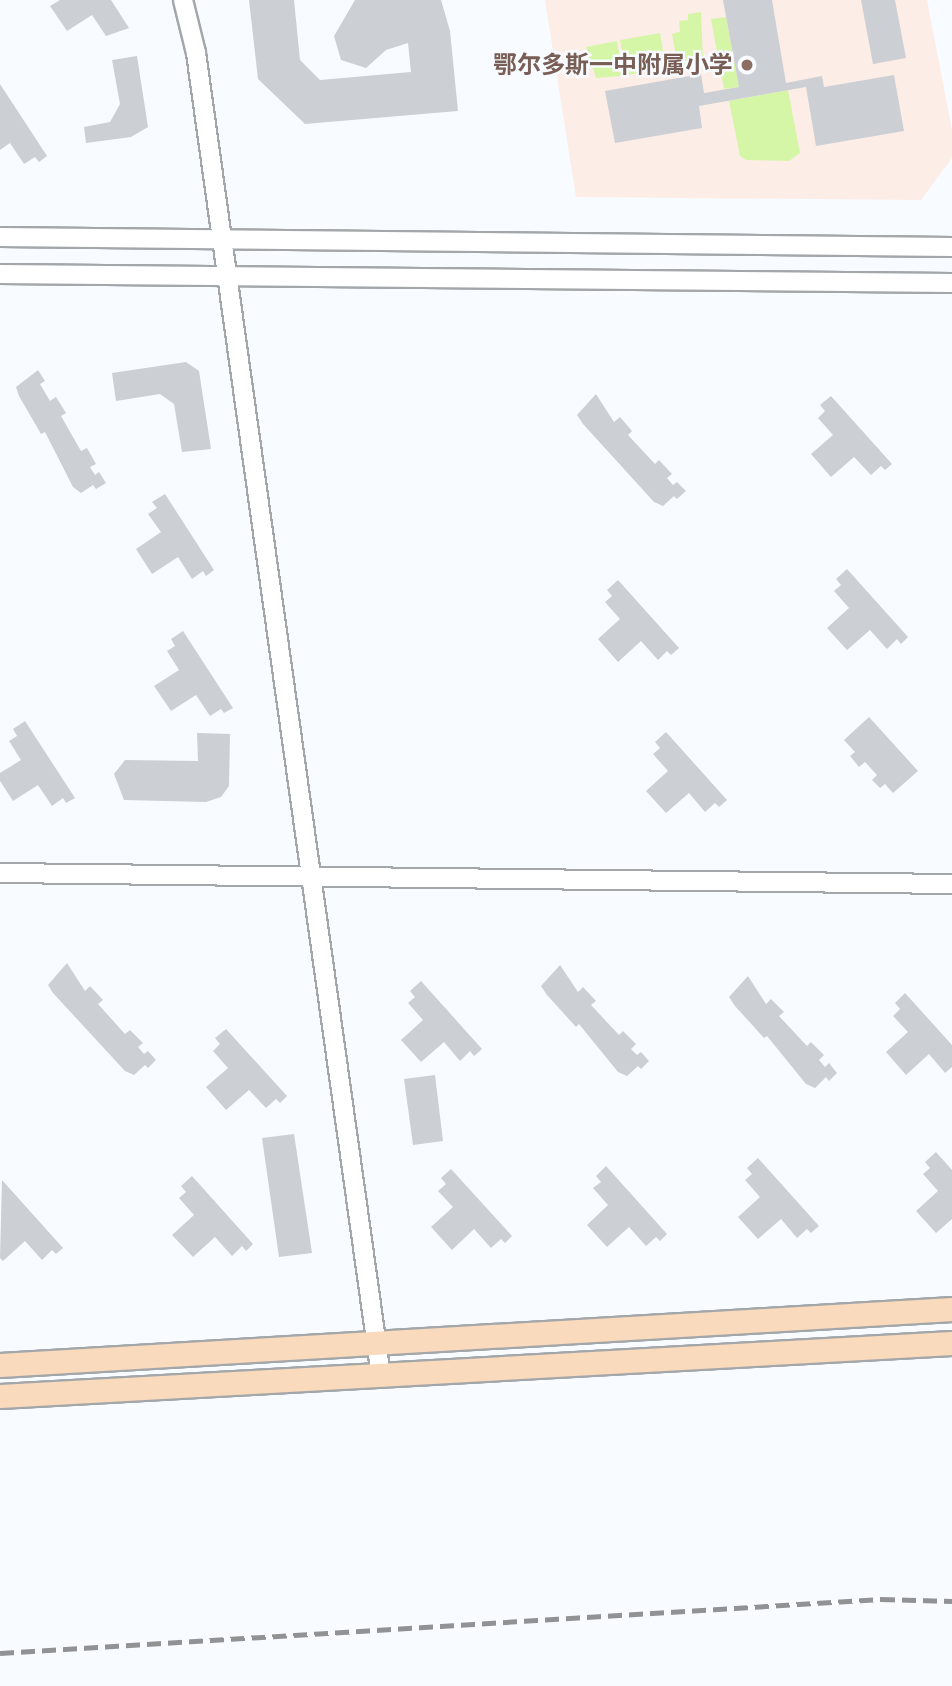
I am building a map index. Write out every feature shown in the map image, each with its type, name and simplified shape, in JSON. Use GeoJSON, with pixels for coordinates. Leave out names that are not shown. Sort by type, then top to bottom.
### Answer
{"type":"FeatureCollection","features":[{"type":"Feature","properties":{"kind":"main road"},"geometry":{"type":"LineString","coordinates":[[0,1365],[952,1309]]}},
{"type":"Feature","properties":{"kind":"main road"},"geometry":{"type":"LineString","coordinates":[[0,1396],[952,1343]]}},
{"type":"Feature","properties":{"kind":"street"},"geometry":{"type":"LineString","coordinates":[[183,0],[195,53],[381,1376]]}},
{"type":"Feature","properties":{"kind":"street"},"geometry":{"type":"LineString","coordinates":[[0,237],[952,247]]}},
{"type":"Feature","properties":{"kind":"street"},"geometry":{"type":"LineString","coordinates":[[0,274],[952,283]]}},
{"type":"Feature","properties":{"kind":"street"},"geometry":{"type":"LineString","coordinates":[[0,873],[310,879],[952,884]]}},
{"type":"Feature","properties":{"kind":"shaded area","name":"鄂尔多斯一中附属小学"},"geometry":{"type":"Polygon","coordinates":[[[545,0],[927,0],[952,130],[952,158],[921,200],[576,197],[545,0]]]}},
{"type":"Feature","properties":{"kind":"green space"},"geometry":{"type":"Polygon","coordinates":[[[701,12],[703,61],[678,67],[672,34],[680,32],[679,21],[688,20],[688,14],[701,12]]]}},
{"type":"Feature","properties":{"kind":"green space"},"geometry":{"type":"Polygon","coordinates":[[[726,17],[739,87],[724,89],[711,19],[726,17]]]}},
{"type":"Feature","properties":{"kind":"green space"},"geometry":{"type":"Polygon","coordinates":[[[660,33],[666,69],[626,75],[620,40],[660,33]]]}},
{"type":"Feature","properties":{"kind":"green space"},"geometry":{"type":"Polygon","coordinates":[[[617,41],[623,76],[596,78],[586,47],[617,41]]]}},
{"type":"Feature","properties":{"kind":"green space"},"geometry":{"type":"Polygon","coordinates":[[[788,90],[800,153],[789,161],[746,160],[740,156],[729,101],[788,90]]]}},
{"type":"Feature","properties":{"kind":"building"},"geometry":{"type":"Polygon","coordinates":[[[60,0],[111,0],[129,28],[106,36],[92,15],[67,31],[50,6],[60,0]]]}},
{"type":"Feature","properties":{"kind":"building"},"geometry":{"type":"Polygon","coordinates":[[[249,0],[294,0],[300,60],[320,80],[411,72],[408,43],[386,50],[366,68],[341,60],[334,36],[355,0],[441,0],[450,31],[458,111],[305,124],[258,79],[249,0]]]}},
{"type":"Feature","properties":{"kind":"building"},"geometry":{"type":"Polygon","coordinates":[[[723,0],[772,0],[786,83],[822,76],[824,87],[894,75],[904,131],[816,146],[806,87],[699,106],[702,128],[615,143],[605,91],[701,74],[704,93],[739,87],[723,0]]]}},
{"type":"Feature","properties":{"kind":"building"},"geometry":{"type":"Polygon","coordinates":[[[861,0],[895,0],[906,58],[873,64],[861,0]]]}},
{"type":"Feature","properties":{"kind":"building"},"geometry":{"type":"Polygon","coordinates":[[[137,56],[148,127],[131,137],[86,143],[84,127],[110,122],[120,104],[112,60],[137,56]]]}},
{"type":"Feature","properties":{"kind":"building"},"geometry":{"type":"Polygon","coordinates":[[[0,84],[47,156],[39,162],[35,157],[24,164],[10,143],[0,150],[0,84]]]}},
{"type":"Feature","properties":{"kind":"building"},"geometry":{"type":"Polygon","coordinates":[[[186,362],[199,371],[211,449],[182,452],[174,404],[160,394],[116,401],[112,373],[186,362]]]}},
{"type":"Feature","properties":{"kind":"building"},"geometry":{"type":"Polygon","coordinates":[[[38,370],[45,381],[40,384],[50,401],[56,397],[66,413],[61,416],[81,451],[87,448],[96,464],[90,467],[95,475],[99,472],[106,483],[96,489],[93,485],[81,493],[73,487],[45,432],[41,434],[19,396],[16,387],[38,370]]]}},
{"type":"Feature","properties":{"kind":"building"},"geometry":{"type":"Polygon","coordinates":[[[596,394],[614,422],[620,417],[632,431],[628,435],[655,464],[659,460],[672,474],[667,478],[673,485],[677,482],[686,491],[677,499],[674,496],[663,506],[654,502],[583,424],[577,415],[596,394]]]}},
{"type":"Feature","properties":{"kind":"building"},"geometry":{"type":"Polygon","coordinates":[[[831,396],[892,464],[885,470],[881,466],[871,475],[854,457],[831,477],[811,454],[833,435],[818,418],[825,411],[820,405],[831,396]]]}},
{"type":"Feature","properties":{"kind":"building"},"geometry":{"type":"Polygon","coordinates":[[[165,494],[214,570],[206,576],[203,571],[192,579],[178,557],[152,574],[136,549],[161,532],[148,514],[157,508],[152,502],[165,494]]]}},
{"type":"Feature","properties":{"kind":"building"},"geometry":{"type":"Polygon","coordinates":[[[847,569],[908,637],[901,644],[897,639],[887,649],[870,630],[847,650],[827,628],[849,608],[834,591],[841,585],[836,579],[847,569]]]}},
{"type":"Feature","properties":{"kind":"building"},"geometry":{"type":"Polygon","coordinates":[[[618,580],[679,648],[671,655],[667,651],[658,660],[641,641],[618,662],[598,639],[620,619],[605,602],[612,596],[607,590],[618,580]]]}},
{"type":"Feature","properties":{"kind":"building"},"geometry":{"type":"Polygon","coordinates":[[[183,631],[233,708],[224,713],[221,709],[210,716],[196,695],[171,711],[154,686],[179,670],[167,651],[175,646],[171,639],[183,631]]]}},
{"type":"Feature","properties":{"kind":"building"},"geometry":{"type":"Polygon","coordinates":[[[869,717],[918,771],[893,793],[885,784],[880,788],[872,780],[877,775],[865,762],[859,767],[850,756],[855,752],[844,740],[869,717]]]}},
{"type":"Feature","properties":{"kind":"building"},"geometry":{"type":"Polygon","coordinates":[[[25,721],[75,798],[66,803],[63,798],[52,806],[38,785],[13,801],[0,781],[0,773],[21,760],[9,741],[17,736],[13,729],[25,721]]]}},
{"type":"Feature","properties":{"kind":"building"},"geometry":{"type":"Polygon","coordinates":[[[666,732],[727,800],[719,807],[715,803],[705,812],[689,793],[666,813],[646,791],[668,771],[653,754],[660,748],[655,742],[666,732]]]}},
{"type":"Feature","properties":{"kind":"building"},"geometry":{"type":"Polygon","coordinates":[[[197,733],[230,734],[229,786],[221,797],[206,802],[124,800],[114,774],[125,760],[198,761],[197,733]]]}},
{"type":"Feature","properties":{"kind":"building"},"geometry":{"type":"Polygon","coordinates":[[[67,963],[85,991],[90,986],[103,1000],[98,1004],[125,1034],[130,1030],[143,1043],[138,1047],[144,1054],[148,1051],[156,1060],[148,1068],[145,1065],[134,1075],[125,1071],[53,993],[48,985],[67,963]]]}},
{"type":"Feature","properties":{"kind":"building"},"geometry":{"type":"Polygon","coordinates":[[[560,965],[578,992],[583,987],[596,1001],[591,1005],[619,1035],[623,1031],[636,1044],[631,1049],[637,1055],[641,1052],[649,1061],[641,1069],[638,1066],[627,1076],[618,1072],[579,1024],[576,1027],[547,995],[541,986],[560,965]]]}},
{"type":"Feature","properties":{"kind":"building"},"geometry":{"type":"Polygon","coordinates":[[[748,976],[766,1004],[771,999],[784,1012],[779,1016],[807,1046],[811,1042],[824,1055],[819,1060],[825,1067],[829,1063],[837,1073],[829,1081],[826,1077],[815,1088],[806,1084],[767,1036],[764,1038],[735,1006],[729,997],[748,976]]]}},
{"type":"Feature","properties":{"kind":"building"},"geometry":{"type":"Polygon","coordinates":[[[421,981],[482,1049],[474,1056],[470,1051],[460,1061],[444,1042],[421,1062],[401,1040],[423,1020],[408,1003],[415,997],[410,991],[421,981]]]}},
{"type":"Feature","properties":{"kind":"building"},"geometry":{"type":"Polygon","coordinates":[[[905,993],[952,1045],[952,1067],[945,1073],[929,1054],[906,1075],[886,1052],[908,1032],[893,1016],[900,1009],[895,1003],[905,993]]]}},
{"type":"Feature","properties":{"kind":"building"},"geometry":{"type":"Polygon","coordinates":[[[226,1029],[287,1096],[280,1103],[276,1099],[266,1108],[249,1090],[226,1110],[206,1087],[228,1068],[213,1051],[220,1044],[215,1038],[226,1029]]]}},
{"type":"Feature","properties":{"kind":"building"},"geometry":{"type":"Polygon","coordinates":[[[435,1075],[443,1141],[413,1145],[404,1079],[435,1075]]]}},
{"type":"Feature","properties":{"kind":"building"},"geometry":{"type":"Polygon","coordinates":[[[294,1134],[312,1253],[279,1257],[262,1138],[294,1134]]]}},
{"type":"Feature","properties":{"kind":"building"},"geometry":{"type":"Polygon","coordinates":[[[936,1152],[952,1170],[952,1219],[936,1233],[916,1211],[938,1191],[923,1174],[930,1168],[925,1162],[936,1152]]]}},
{"type":"Feature","properties":{"kind":"building"},"geometry":{"type":"Polygon","coordinates":[[[758,1158],[819,1226],[811,1233],[807,1229],[797,1238],[781,1219],[758,1239],[738,1217],[760,1197],[745,1180],[752,1174],[747,1168],[758,1158]]]}},
{"type":"Feature","properties":{"kind":"building"},"geometry":{"type":"Polygon","coordinates":[[[606,1166],[667,1234],[660,1241],[656,1237],[646,1246],[629,1227],[607,1247],[587,1225],[608,1205],[593,1188],[601,1182],[596,1176],[606,1166]]]}},
{"type":"Feature","properties":{"kind":"building"},"geometry":{"type":"Polygon","coordinates":[[[451,1169],[512,1236],[505,1243],[501,1239],[491,1248],[474,1229],[452,1250],[431,1227],[453,1207],[438,1191],[446,1184],[441,1178],[451,1169]]]}},
{"type":"Feature","properties":{"kind":"building"},"geometry":{"type":"Polygon","coordinates":[[[192,1176],[253,1244],[246,1251],[242,1246],[232,1256],[215,1237],[193,1257],[172,1235],[194,1215],[179,1198],[186,1192],[181,1186],[192,1176]]]}},
{"type":"Feature","properties":{"kind":"building"},"geometry":{"type":"Polygon","coordinates":[[[2,1180],[63,1248],[56,1254],[52,1250],[42,1260],[25,1241],[3,1261],[0,1258],[2,1180]]]}},
{"type":"Feature","properties":{"kind":"railway"},"geometry":{"type":"LineString","coordinates":[[0,1653],[881,1599],[952,1601]]}},
{"type":"Feature","properties":{"kind":"place","name":"鄂尔多斯一中附属小学"},"geometry":{"type":"Point","coordinates":[747,65]}}]}
